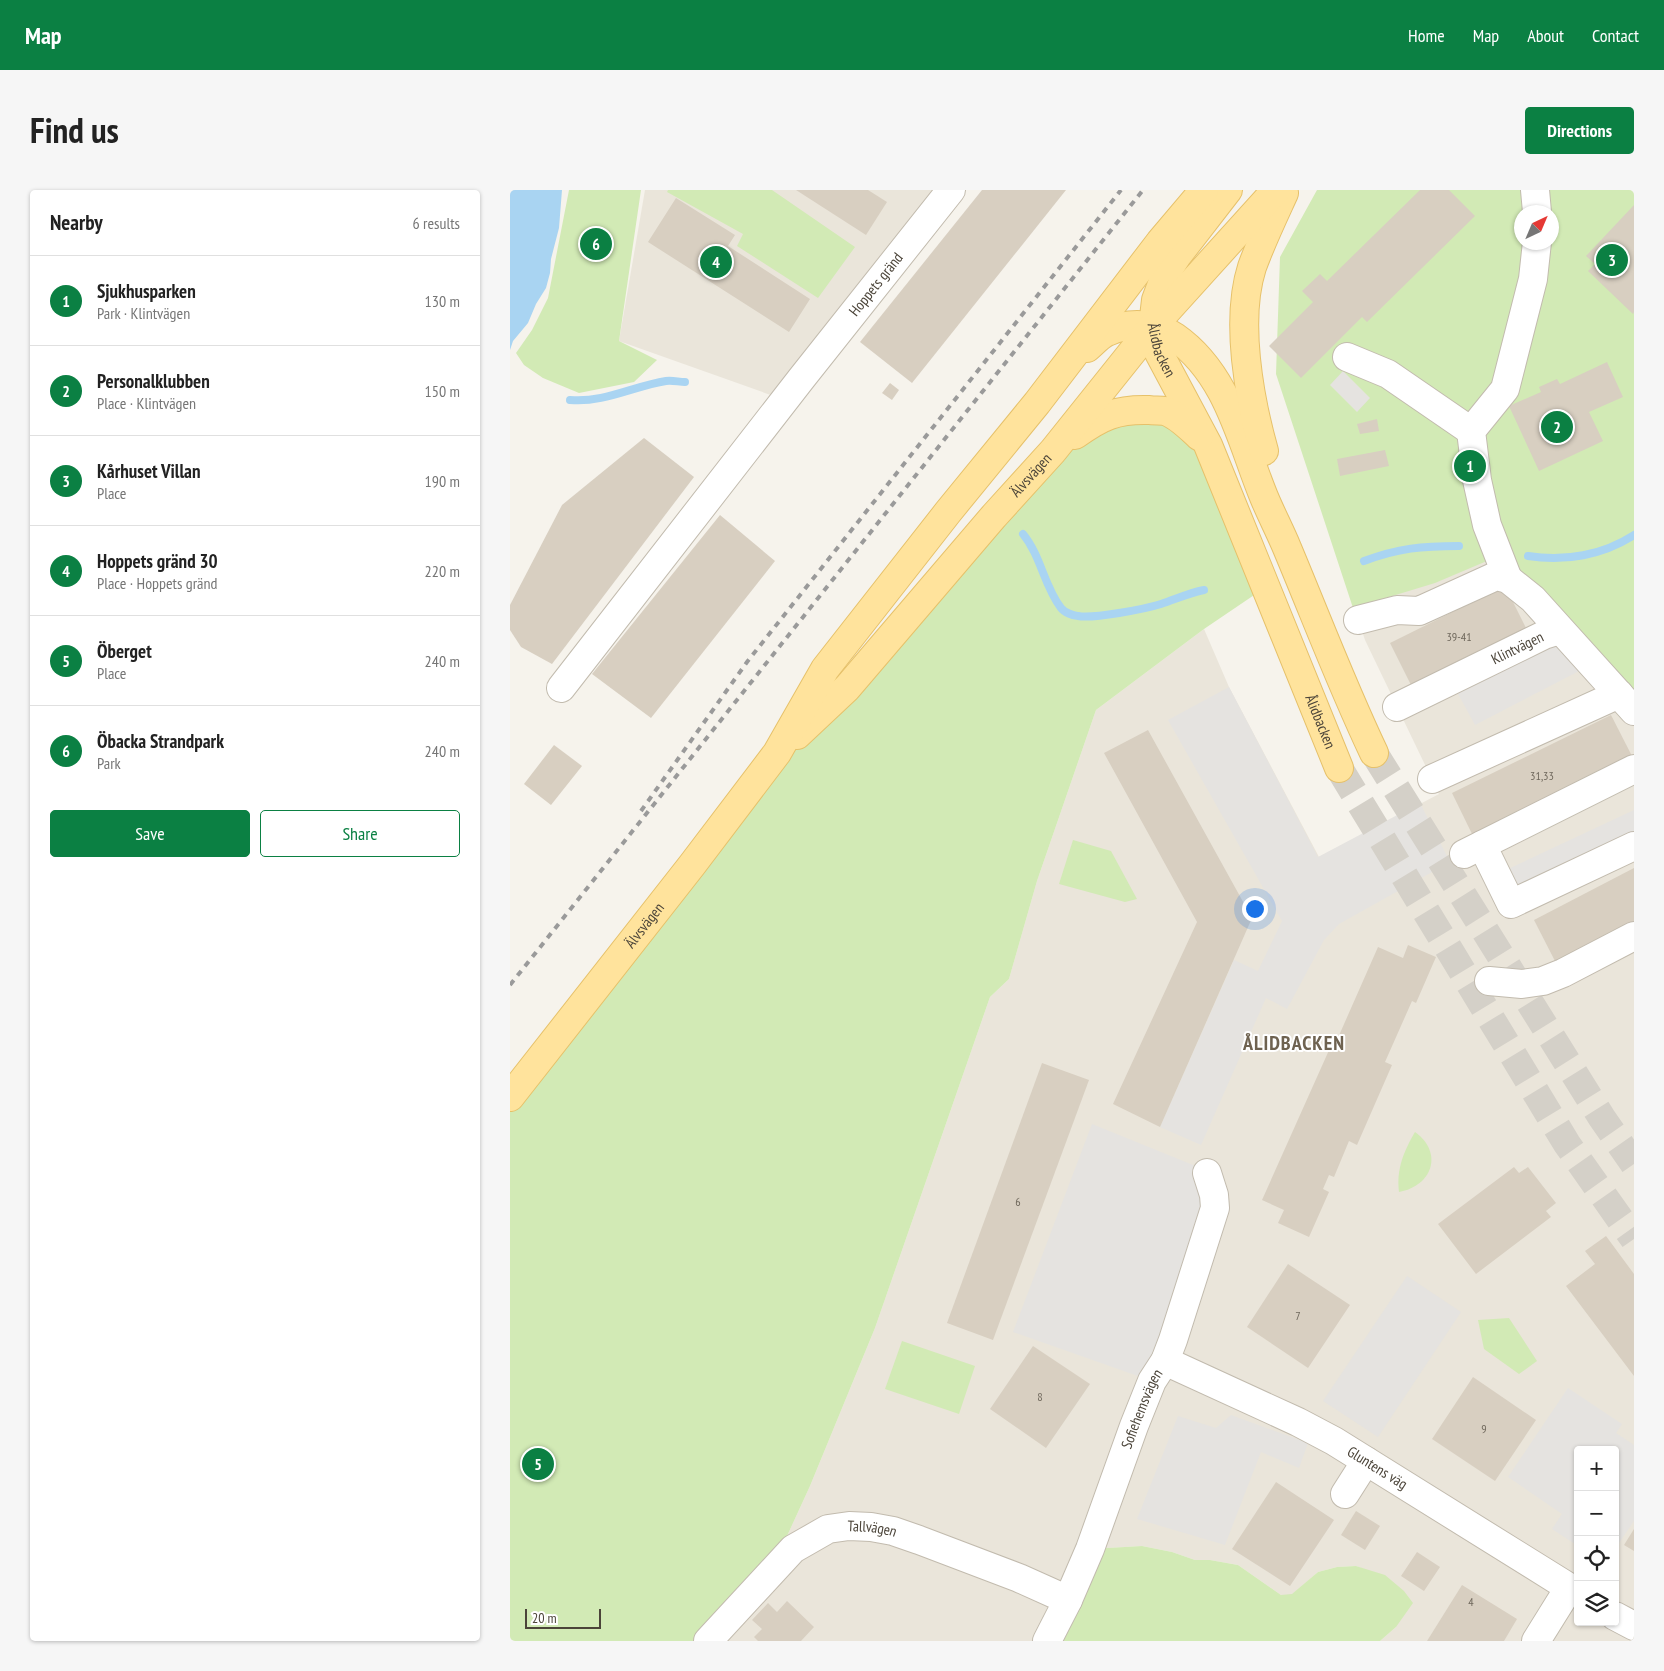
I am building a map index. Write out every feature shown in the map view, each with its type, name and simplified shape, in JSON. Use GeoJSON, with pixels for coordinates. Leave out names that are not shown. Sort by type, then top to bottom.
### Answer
{"type":"FeatureCollection","features":[{"type":"Feature","properties":{"kind":"main road","name":"Älvsvägen"},"geometry":{"type":"LineString","coordinates":[[510,1097],[778,753],[825,669],[1037,403],[1160,242],[1204,190]]}},
{"type":"Feature","properties":{"kind":"main road"},"geometry":{"type":"LineString","coordinates":[[1064,366],[1106,332],[1130,324],[1153,326],[1156,300],[1166,273],[1228,190]]}},
{"type":"Feature","properties":{"kind":"main road","name":"Älvsvägen"},"geometry":{"type":"LineString","coordinates":[[778,753],[847,688],[994,516],[1053,451],[1153,326],[1276,190]]}},
{"type":"Feature","properties":{"kind":"main road"},"geometry":{"type":"LineString","coordinates":[[1285,190],[1252,268],[1244,307],[1247,371],[1256,423],[1287,547]]}},
{"type":"Feature","properties":{"kind":"main road","name":"Ålidbacken"},"geometry":{"type":"LineString","coordinates":[[1153,326],[1159,353],[1208,445],[1339,768]]}},
{"type":"Feature","properties":{"kind":"main road","name":"Ålidbacken"},"geometry":{"type":"LineString","coordinates":[[1153,326],[1175,337],[1195,355],[1212,376],[1229,404],[1264,497],[1374,753]]}},
{"type":"Feature","properties":{"kind":"main road"},"geometry":{"type":"LineString","coordinates":[[1053,451],[1090,424],[1114,412],[1133,410],[1165,411],[1185,422],[1208,445]]}},
{"type":"Feature","properties":{"kind":"street","name":"Hoppets gränd"},"geometry":{"type":"LineString","coordinates":[[561,688],[801,379],[951,190]]}},
{"type":"Feature","properties":{"kind":"street"},"geometry":{"type":"LineString","coordinates":[[1535,190],[1536,205]]}},
{"type":"Feature","properties":{"kind":"street"},"geometry":{"type":"LineString","coordinates":[[1508,579],[1488,525],[1477,480],[1471,431],[1505,389],[1533,279],[1536,250]]}},
{"type":"Feature","properties":{"kind":"street"},"geometry":{"type":"LineString","coordinates":[[1347,357],[1388,374],[1471,431]]}},
{"type":"Feature","properties":{"kind":"street"},"geometry":{"type":"LineString","coordinates":[[1358,620],[1398,610],[1419,611],[1496,576],[1508,579],[1533,599],[1560,630]]}},
{"type":"Feature","properties":{"kind":"street","name":"Klintvägen"},"geometry":{"type":"LineString","coordinates":[[1397,707],[1560,630],[1626,702],[1432,780]]}},
{"type":"Feature","properties":{"kind":"street"},"geometry":{"type":"LineString","coordinates":[[1634,769],[1473,850],[1510,904],[1634,846]]}},
{"type":"Feature","properties":{"kind":"street"},"geometry":{"type":"LineString","coordinates":[[1489,981],[1522,984],[1543,982],[1563,974],[1634,936]]}},
{"type":"Feature","properties":{"kind":"street","name":"Sofiehemsvägen"},"geometry":{"type":"LineString","coordinates":[[1047,1641],[1068,1600],[1090,1549],[1152,1381],[1165,1361],[1215,1208],[1214,1195],[1207,1173]]}},
{"type":"Feature","properties":{"kind":"street","name":"Gluntens väg"},"geometry":{"type":"LineString","coordinates":[[1165,1361],[1298,1422],[1334,1442],[1573,1591]]}},
{"type":"Feature","properties":{"kind":"street"},"geometry":{"type":"LineString","coordinates":[[1346,1494],[1366,1461]]}},
{"type":"Feature","properties":{"kind":"street","name":"Tallvägen"},"geometry":{"type":"LineString","coordinates":[[708,1641],[793,1549],[828,1529],[849,1526],[893,1531],[1019,1578],[1068,1600]]}},
{"type":"Feature","properties":{"kind":"street"},"geometry":{"type":"LineString","coordinates":[[1536,1641],[1573,1591]]}},
{"type":"Feature","properties":{"kind":"street"},"geometry":{"type":"LineString","coordinates":[[1619,1618],[1634,1626]]}},
{"type":"Feature","properties":{"kind":"shaded area"},"geometry":{"type":"Polygon","coordinates":[[[645,190],[937,190],[782,399],[619,341],[645,190]]]}},
{"type":"Feature","properties":{"kind":"shaded area"},"geometry":{"type":"Polygon","coordinates":[[[1343,371],[1370,398],[1357,412],[1330,385],[1343,371]]]}},
{"type":"Feature","properties":{"kind":"shaded area"},"geometry":{"type":"Polygon","coordinates":[[[1494,558],[1634,695],[1634,1641],[1380,1641],[1396,1627],[1369,1571],[1356,1566],[1337,1567],[1318,1572],[1292,1595],[1281,1595],[1238,1565],[1210,1560],[1195,1560],[1172,1552],[1142,1546],[1090,1549],[1080,1641],[708,1641],[771,1571],[810,1486],[875,1328],[990,997],[1009,979],[1037,881],[1096,710],[1204,629],[1229,687],[1319,857],[1439,794],[1365,640],[1346,583],[1494,558]]]}},
{"type":"Feature","properties":{"kind":"shaded area"},"geometry":{"type":"Polygon","coordinates":[[[1553,632],[1585,668],[1475,725],[1451,681],[1553,632]]]}},
{"type":"Feature","properties":{"kind":"shaded area"},"geometry":{"type":"Polygon","coordinates":[[[1229,687],[1318,857],[1420,803],[1450,862],[1339,924],[1324,940],[1287,1009],[1266,998],[1201,1145],[1160,1127],[1234,960],[1258,971],[1282,921],[1168,720],[1229,687]]]}},
{"type":"Feature","properties":{"kind":"shaded area"},"geometry":{"type":"Polygon","coordinates":[[[1634,810],[1634,846],[1520,901],[1506,870],[1634,810]]]}},
{"type":"Feature","properties":{"kind":"shaded area"},"geometry":{"type":"Polygon","coordinates":[[[1092,1124],[1193,1165],[1207,1173],[1211,1184],[1152,1381],[1013,1332],[1092,1124]]]}},
{"type":"Feature","properties":{"kind":"shaded area"},"geometry":{"type":"Polygon","coordinates":[[[1407,1276],[1461,1312],[1378,1437],[1323,1401],[1407,1276]]]}},
{"type":"Feature","properties":{"kind":"shaded area"},"geometry":{"type":"Polygon","coordinates":[[[1568,1388],[1622,1424],[1616,1433],[1634,1445],[1634,1521],[1619,1543],[1619,1446],[1574,1446],[1574,1543],[1552,1529],[1562,1514],[1508,1477],[1568,1388]]]}},
{"type":"Feature","properties":{"kind":"shaded area"},"geometry":{"type":"Polygon","coordinates":[[[1231,1415],[1308,1443],[1299,1468],[1261,1452],[1225,1545],[1137,1519],[1178,1416],[1216,1428],[1231,1415]]]}},
{"type":"Feature","properties":{"kind":"green space"},"geometry":{"type":"Polygon","coordinates":[[[569,190],[641,190],[619,341],[657,360],[634,382],[579,393],[543,378],[524,365],[516,353],[532,330],[548,298],[569,190]]]}},
{"type":"Feature","properties":{"kind":"green space"},"geometry":{"type":"Polygon","coordinates":[[[668,190],[772,190],[855,247],[818,298],[737,246],[743,234],[667,192],[668,190]]]}},
{"type":"Feature","properties":{"kind":"green space"},"geometry":{"type":"Polygon","coordinates":[[[1317,190],[1634,190],[1634,691],[1494,558],[1435,583],[1353,608],[1276,374],[1280,257],[1317,190]]]}},
{"type":"Feature","properties":{"kind":"green space"},"geometry":{"type":"Polygon","coordinates":[[[1185,422],[1266,587],[1204,629],[1096,710],[1037,881],[1009,979],[990,997],[875,1328],[810,1486],[771,1571],[708,1641],[510,1641],[510,1097],[777,753],[1090,424],[1185,422]]]}},
{"type":"Feature","properties":{"kind":"green space"},"geometry":{"type":"Polygon","coordinates":[[[1073,840],[1111,851],[1137,899],[1125,902],[1059,884],[1073,840]]]}},
{"type":"Feature","properties":{"kind":"green space"},"geometry":{"type":"Polygon","coordinates":[[[1415,1132],[1424,1140],[1429,1149],[1430,1168],[1420,1183],[1410,1189],[1399,1192],[1400,1168],[1407,1146],[1415,1132]]]}},
{"type":"Feature","properties":{"kind":"green space"},"geometry":{"type":"Polygon","coordinates":[[[1509,1318],[1537,1361],[1519,1374],[1484,1349],[1478,1320],[1509,1318]]]}},
{"type":"Feature","properties":{"kind":"green space"},"geometry":{"type":"Polygon","coordinates":[[[902,1341],[975,1366],[959,1414],[885,1389],[902,1341]]]}},
{"type":"Feature","properties":{"kind":"green space"},"geometry":{"type":"Polygon","coordinates":[[[1142,1546],[1172,1552],[1195,1560],[1210,1560],[1238,1565],[1281,1595],[1292,1594],[1318,1572],[1337,1567],[1356,1566],[1385,1575],[1404,1591],[1413,1603],[1396,1627],[1380,1641],[1047,1641],[1090,1549],[1142,1546]]]}},
{"type":"Feature","properties":{"kind":"water"},"geometry":{"type":"Polygon","coordinates":[[[510,190],[562,190],[559,228],[546,288],[536,304],[528,323],[513,341],[510,350],[510,190]]]}},
{"type":"Feature","properties":{"kind":"building"},"geometry":{"type":"Polygon","coordinates":[[[796,190],[868,190],[887,202],[866,235],[796,190]]]}},
{"type":"Feature","properties":{"kind":"building"},"geometry":{"type":"Polygon","coordinates":[[[982,190],[1066,190],[912,383],[860,342],[982,190]]]}},
{"type":"Feature","properties":{"kind":"building"},"geometry":{"type":"Polygon","coordinates":[[[1420,190],[1449,190],[1475,216],[1367,322],[1362,317],[1301,378],[1269,346],[1313,302],[1302,291],[1320,274],[1327,281],[1420,190]]]}},
{"type":"Feature","properties":{"kind":"building"},"geometry":{"type":"Polygon","coordinates":[[[676,198],[735,235],[728,246],[810,299],[789,332],[648,242],[676,198]]]}},
{"type":"Feature","properties":{"kind":"building"},"geometry":{"type":"Polygon","coordinates":[[[1634,205],[1633,314],[1588,271],[1595,264],[1586,256],[1634,205]]]}},
{"type":"Feature","properties":{"kind":"building"},"geometry":{"type":"Polygon","coordinates":[[[1607,362],[1623,397],[1589,412],[1603,441],[1539,471],[1509,406],[1541,392],[1539,387],[1557,379],[1560,384],[1607,362]]]}},
{"type":"Feature","properties":{"kind":"building"},"geometry":{"type":"Polygon","coordinates":[[[890,383],[899,390],[892,400],[882,393],[890,383]]]}},
{"type":"Feature","properties":{"kind":"building"},"geometry":{"type":"Polygon","coordinates":[[[1377,419],[1379,431],[1360,434],[1357,424],[1377,419]]]}},
{"type":"Feature","properties":{"kind":"building"},"geometry":{"type":"Polygon","coordinates":[[[644,438],[694,477],[552,664],[521,647],[510,630],[510,605],[562,505],[644,438]]]}},
{"type":"Feature","properties":{"kind":"building"},"geometry":{"type":"Polygon","coordinates":[[[1385,450],[1389,466],[1340,476],[1337,459],[1385,450]]]}},
{"type":"Feature","properties":{"kind":"building"},"geometry":{"type":"Polygon","coordinates":[[[720,515],[775,561],[651,718],[592,674],[720,515]]]}},
{"type":"Feature","properties":{"kind":"building"},"geometry":{"type":"Polygon","coordinates":[[[1505,586],[1527,630],[1412,687],[1390,643],[1505,586]]]}},
{"type":"Feature","properties":{"kind":"building"},"geometry":{"type":"Polygon","coordinates":[[[1611,715],[1633,758],[1473,836],[1452,793],[1611,715]]]}},
{"type":"Feature","properties":{"kind":"building"},"geometry":{"type":"Polygon","coordinates":[[[1148,730],[1252,918],[1160,1127],[1113,1104],[1197,922],[1104,753],[1148,730]]]}},
{"type":"Feature","properties":{"kind":"building"},"geometry":{"type":"Polygon","coordinates":[[[554,745],[582,766],[551,805],[524,784],[554,745]]]}},
{"type":"Feature","properties":{"kind":"building"},"geometry":{"type":"Polygon","coordinates":[[[1634,868],[1634,923],[1556,963],[1534,920],[1634,868]]]}},
{"type":"Feature","properties":{"kind":"building"},"geometry":{"type":"Polygon","coordinates":[[[1408,945],[1436,957],[1416,1003],[1412,1001],[1385,1062],[1392,1065],[1357,1145],[1349,1141],[1334,1177],[1329,1175],[1323,1189],[1329,1192],[1309,1237],[1278,1223],[1284,1210],[1262,1200],[1334,1039],[1337,1040],[1378,947],[1403,958],[1408,945]]]}},
{"type":"Feature","properties":{"kind":"building"},"geometry":{"type":"Polygon","coordinates":[[[1042,1063],[1089,1080],[993,1340],[947,1323],[1042,1063]]]}},
{"type":"Feature","properties":{"kind":"building"},"geometry":{"type":"Polygon","coordinates":[[[1514,1167],[1519,1173],[1528,1167],[1556,1203],[1546,1211],[1551,1217],[1476,1274],[1438,1224],[1514,1167]]]}},
{"type":"Feature","properties":{"kind":"building"},"geometry":{"type":"Polygon","coordinates":[[[1606,1236],[1634,1274],[1634,1376],[1566,1286],[1595,1264],[1585,1251],[1606,1236]]]}},
{"type":"Feature","properties":{"kind":"building"},"geometry":{"type":"Polygon","coordinates":[[[1288,1264],[1350,1305],[1308,1368],[1247,1327],[1288,1264]]]}},
{"type":"Feature","properties":{"kind":"building"},"geometry":{"type":"Polygon","coordinates":[[[1033,1346],[1090,1384],[1046,1448],[990,1409],[1033,1346]]]}},
{"type":"Feature","properties":{"kind":"building"},"geometry":{"type":"Polygon","coordinates":[[[1473,1377],[1536,1420],[1495,1481],[1432,1439],[1473,1377]]]}},
{"type":"Feature","properties":{"kind":"building"},"geometry":{"type":"Polygon","coordinates":[[[1276,1482],[1334,1520],[1290,1586],[1232,1549],[1276,1482]]]}},
{"type":"Feature","properties":{"kind":"building"},"geometry":{"type":"Polygon","coordinates":[[[1356,1511],[1380,1526],[1365,1550],[1341,1535],[1356,1511]]]}},
{"type":"Feature","properties":{"kind":"building"},"geometry":{"type":"Polygon","coordinates":[[[1634,1529],[1634,1551],[1624,1545],[1634,1529]]]}},
{"type":"Feature","properties":{"kind":"building"},"geometry":{"type":"Polygon","coordinates":[[[1417,1552],[1440,1567],[1424,1591],[1401,1576],[1417,1552]]]}},
{"type":"Feature","properties":{"kind":"building"},"geometry":{"type":"Polygon","coordinates":[[[1462,1585],[1517,1619],[1504,1641],[1427,1641],[1462,1585]]]}},
{"type":"Feature","properties":{"kind":"building"},"geometry":{"type":"Polygon","coordinates":[[[787,1601],[814,1627],[801,1641],[758,1641],[754,1637],[762,1629],[752,1620],[768,1603],[777,1612],[787,1601]]]}},
{"type":"Feature","properties":{"kind":"waterway"},"geometry":{"type":"LineString","coordinates":[[570,400],[607,397],[666,381],[685,382]]}},
{"type":"Feature","properties":{"kind":"waterway"},"geometry":{"type":"LineString","coordinates":[[1023,534],[1034,552],[1055,599],[1062,609],[1074,615],[1085,617],[1132,611],[1204,590]]}},
{"type":"Feature","properties":{"kind":"waterway"},"geometry":{"type":"LineString","coordinates":[[1528,556],[1556,558],[1583,555],[1610,548],[1634,535]]}},
{"type":"Feature","properties":{"kind":"waterway"},"geometry":{"type":"LineString","coordinates":[[1364,561],[1388,553],[1411,549],[1459,546]]}},
{"type":"Feature","properties":{"kind":"tunnel"},"geometry":{"type":"LineString","coordinates":[[1374,753],[1602,1118],[1634,1164]]}},
{"type":"Feature","properties":{"kind":"tunnel"},"geometry":{"type":"LineString","coordinates":[[1339,768],[1567,1144],[1634,1239]]}},
{"type":"Feature","properties":{"kind":"railway"},"geometry":{"type":"LineString","coordinates":[[641,811],[747,662],[1121,190]]}},
{"type":"Feature","properties":{"kind":"railway"},"geometry":{"type":"LineString","coordinates":[[510,985],[1143,190]]}},
{"type":"Feature","properties":{"kind":"place","name":"Öbacka Strandpark"},"geometry":{"type":"Point","coordinates":[596,244]}},
{"type":"Feature","properties":{"kind":"place","name":"Kårhuset Villan"},"geometry":{"type":"Point","coordinates":[1612,260]}},
{"type":"Feature","properties":{"kind":"place","name":"Hoppets gränd 30"},"geometry":{"type":"Point","coordinates":[716,262]}},
{"type":"Feature","properties":{"kind":"place","name":"Personalklubben"},"geometry":{"type":"Point","coordinates":[1557,427]}},
{"type":"Feature","properties":{"kind":"place","name":"Sjukhusparken"},"geometry":{"type":"Point","coordinates":[1470,466]}},
{"type":"Feature","properties":{"kind":"place","name":"Öberget"},"geometry":{"type":"Point","coordinates":[538,1464]}},
{"type":"Feature","properties":{"kind":"district","name":"ÅLIDBACKEN"},"geometry":{"type":"Point","coordinates":[1294,1043]}}]}
